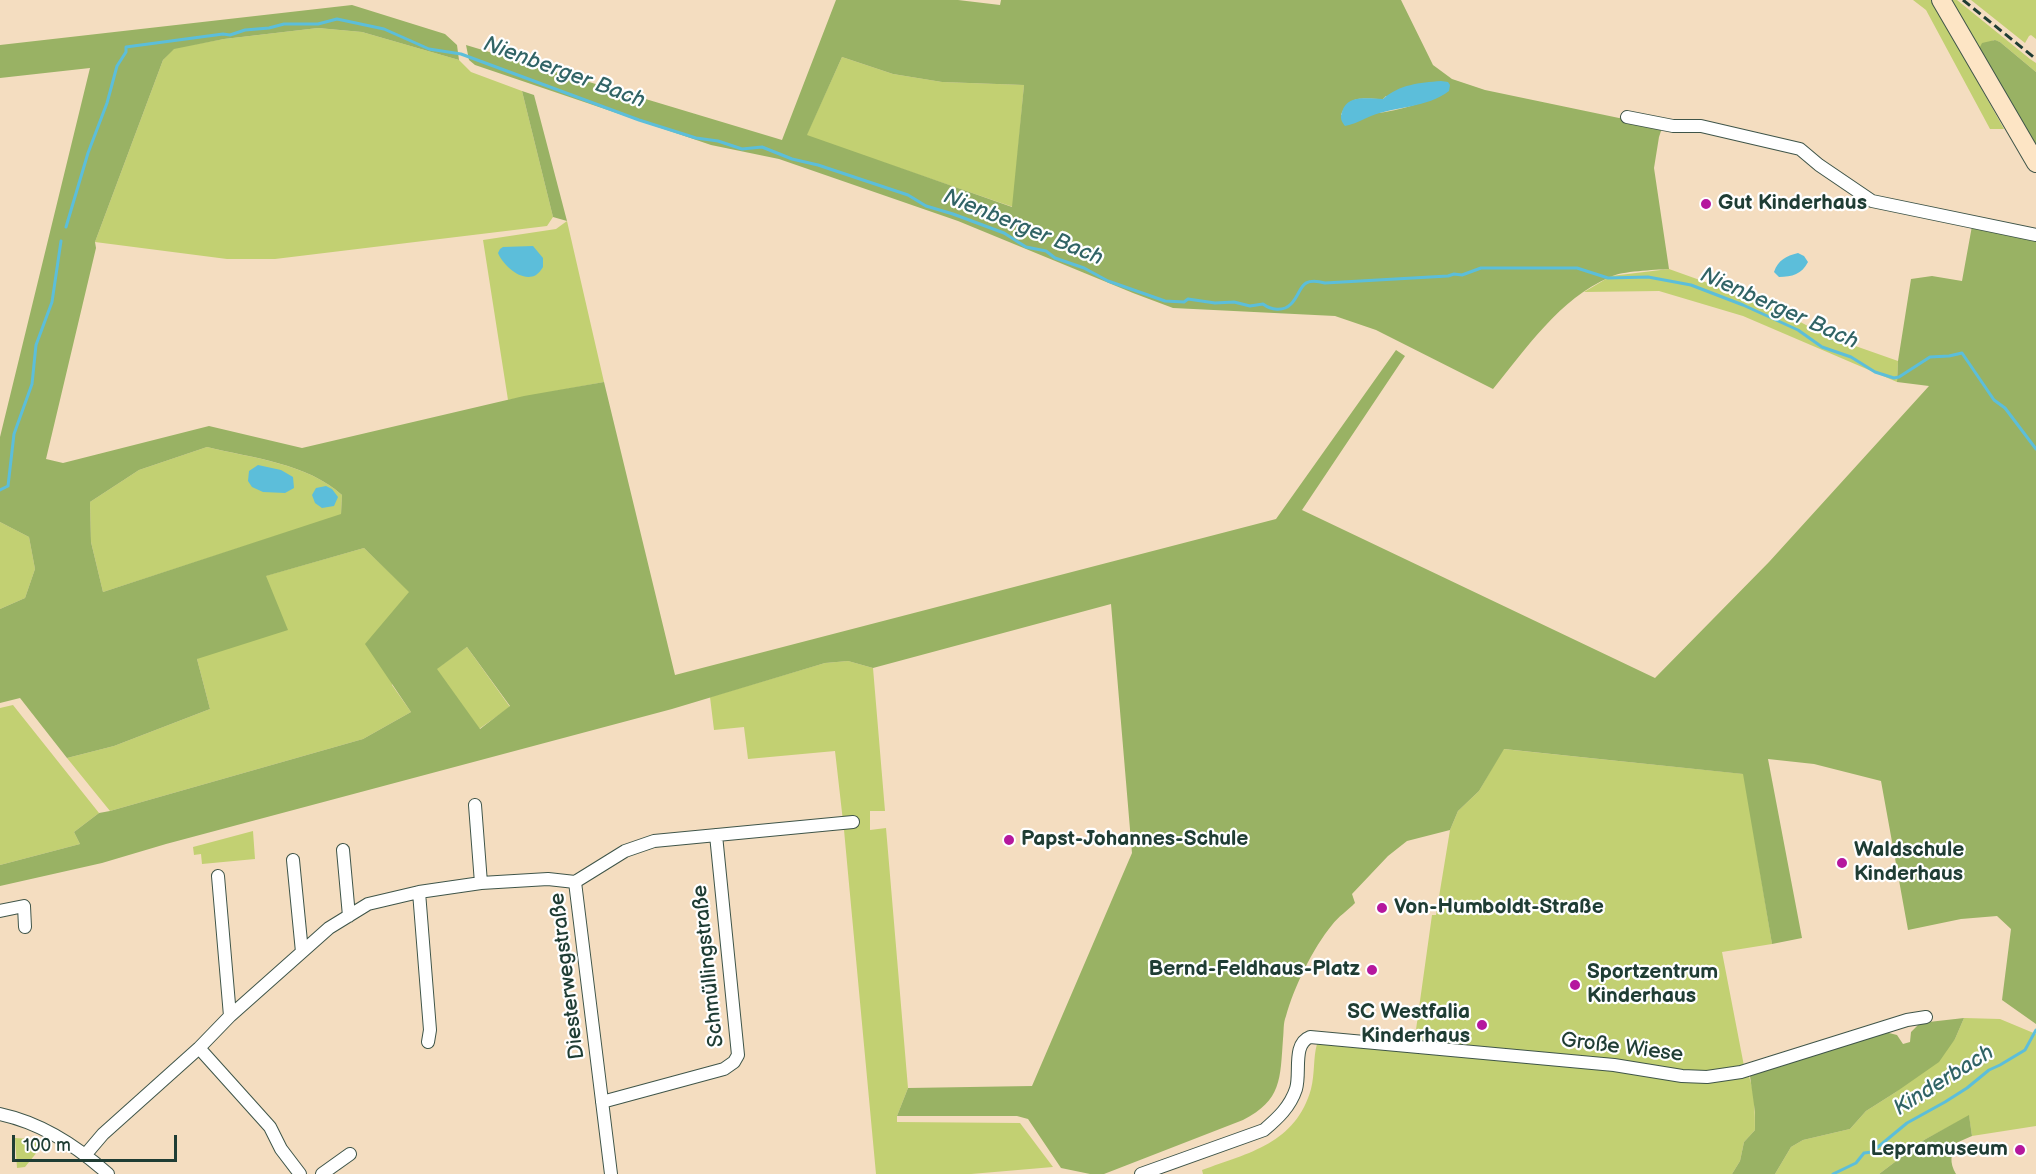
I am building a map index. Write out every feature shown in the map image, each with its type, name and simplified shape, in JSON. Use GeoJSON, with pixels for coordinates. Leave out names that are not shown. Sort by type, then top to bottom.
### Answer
{"type":"FeatureCollection","features":[{"type":"Feature","properties":{"kind":"main road"},"geometry":{"type":"LineString","coordinates":[[1941,0],[2036,163]]}},
{"type":"Feature","properties":{"kind":"street"},"geometry":{"type":"LineString","coordinates":[[1627,117],[1672,126],[1701,126],[1800,149],[1819,165],[1872,201],[2036,235]]}},
{"type":"Feature","properties":{"kind":"street"},"geometry":{"type":"LineString","coordinates":[[475,805],[481,883]]}},
{"type":"Feature","properties":{"kind":"street","name":"Diesterwegstraße"},"geometry":{"type":"LineString","coordinates":[[611,1174],[575,882],[618,854],[642,844],[854,822]]}},
{"type":"Feature","properties":{"kind":"street","name":"Schmüllingstraße"},"geometry":{"type":"LineString","coordinates":[[603,1102],[724,1069],[734,1062],[738,1055],[716,836]]}},
{"type":"Feature","properties":{"kind":"street"},"geometry":{"type":"LineString","coordinates":[[343,850],[349,916]]}},
{"type":"Feature","properties":{"kind":"street"},"geometry":{"type":"LineString","coordinates":[[293,860],[302,952]]}},
{"type":"Feature","properties":{"kind":"street"},"geometry":{"type":"LineString","coordinates":[[218,876],[230,1016]]}},
{"type":"Feature","properties":{"kind":"street"},"geometry":{"type":"LineString","coordinates":[[86,1154],[103,1134],[329,928],[368,904],[419,892],[481,883],[548,879],[575,882]]}},
{"type":"Feature","properties":{"kind":"street"},"geometry":{"type":"LineString","coordinates":[[419,892],[430,1030],[428,1042]]}},
{"type":"Feature","properties":{"kind":"street"},"geometry":{"type":"LineString","coordinates":[[0,911],[24,906],[26,927]]}},
{"type":"Feature","properties":{"kind":"street","name":"Große Wiese"},"geometry":{"type":"LineString","coordinates":[[1141,1174],[1264,1130],[1289,1105],[1299,1076],[1299,1048],[1306,1039],[1317,1036],[1497,1053],[1707,1077],[1741,1072],[1906,1020],[1926,1017]]}},
{"type":"Feature","properties":{"kind":"street"},"geometry":{"type":"LineString","coordinates":[[199,1048],[270,1127],[281,1149],[300,1174]]}},
{"type":"Feature","properties":{"kind":"street"},"geometry":{"type":"LineString","coordinates":[[0,1114],[39,1126],[86,1154],[108,1174]]}},
{"type":"Feature","properties":{"kind":"street"},"geometry":{"type":"LineString","coordinates":[[322,1174],[350,1154]]}},
{"type":"Feature","properties":{"kind":"green space"},"geometry":{"type":"Polygon","coordinates":[[[836,0],[958,0],[1000,5],[1001,0],[1401,0],[1433,65],[1452,79],[1485,90],[1619,118],[1629,115],[1665,119],[1659,137],[1654,168],[1669,269],[1622,273],[1592,286],[1575,298],[1545,326],[1493,389],[1376,330],[1335,316],[1173,308],[958,221],[779,159],[711,145],[475,65],[469,60],[466,45],[782,140],[836,0]],[[842,57],[807,135],[1012,207],[1024,85],[942,82],[893,74],[842,57]],[[1386,96],[1383,99],[1353,101],[1344,108],[1341,115],[1384,112],[1425,101],[1386,96]]]}},
{"type":"Feature","properties":{"kind":"green space"},"geometry":{"type":"Polygon","coordinates":[[[1913,0],[1932,0],[2004,129],[1990,129],[1926,10],[1913,0]]]}},
{"type":"Feature","properties":{"kind":"green space"},"geometry":{"type":"Polygon","coordinates":[[[1947,0],[1957,0],[2036,63],[2036,72],[2000,42],[1994,40],[1979,49],[1947,0]]]}},
{"type":"Feature","properties":{"kind":"green space"},"geometry":{"type":"Polygon","coordinates":[[[1971,0],[2036,0],[2036,39],[2031,35],[2025,43],[1971,0]]]}},
{"type":"Feature","properties":{"kind":"green space"},"geometry":{"type":"Polygon","coordinates":[[[352,5],[445,34],[457,45],[459,60],[362,32],[318,28],[224,39],[174,49],[163,60],[95,242],[96,248],[46,459],[63,463],[209,426],[302,448],[524,396],[604,382],[675,675],[1276,519],[1396,350],[1405,356],[1302,510],[1655,678],[1769,562],[1929,386],[1897,382],[1898,361],[1911,279],[1932,276],[1962,281],[1972,226],[2036,240],[2036,1024],[2002,1000],[2011,929],[1997,916],[1961,919],[1908,930],[1881,781],[1814,764],[1768,759],[1802,938],[1772,944],[1743,774],[1504,749],[1479,791],[1458,811],[1450,830],[1407,841],[1388,856],[1352,894],[1355,903],[1337,919],[1325,934],[1311,956],[1289,1005],[1284,1021],[1277,1087],[1265,1105],[1243,1120],[1104,1174],[1090,1174],[1061,1168],[1028,1119],[1017,1116],[897,1116],[908,1088],[1032,1086],[1132,853],[1111,604],[873,668],[848,661],[825,663],[672,709],[102,863],[0,886],[0,865],[80,844],[74,832],[99,813],[363,739],[411,712],[365,644],[409,592],[364,548],[266,576],[288,630],[197,659],[210,709],[114,746],[67,758],[20,698],[0,703],[0,609],[25,598],[35,569],[29,537],[0,522],[0,437],[90,68],[0,78],[0,45],[352,5]],[[207,447],[139,470],[90,502],[91,542],[103,592],[341,514],[342,495],[328,484],[312,476],[278,463],[207,447]],[[467,647],[437,669],[480,729],[510,706],[467,647]]]}},
{"type":"Feature","properties":{"kind":"green space"},"geometry":{"type":"Polygon","coordinates":[[[318,28],[362,32],[459,60],[471,72],[522,91],[553,217],[547,226],[275,259],[227,259],[95,242],[163,60],[174,48],[224,39],[318,28]]]}},
{"type":"Feature","properties":{"kind":"green space"},"geometry":{"type":"Polygon","coordinates":[[[1995,40],[2036,72],[2036,148],[1979,49],[1982,43],[1995,40]]]}},
{"type":"Feature","properties":{"kind":"green space"},"geometry":{"type":"Polygon","coordinates":[[[842,57],[893,74],[942,82],[1024,85],[1013,207],[806,136],[842,57]]]}},
{"type":"Feature","properties":{"kind":"green space"},"geometry":{"type":"Polygon","coordinates":[[[522,91],[534,95],[567,221],[553,217],[522,91]]]}},
{"type":"Feature","properties":{"kind":"green space"},"geometry":{"type":"Polygon","coordinates":[[[567,221],[604,382],[508,400],[483,240],[556,229],[567,221]]]}},
{"type":"Feature","properties":{"kind":"green space"},"geometry":{"type":"Polygon","coordinates":[[[1669,269],[1764,303],[1827,336],[1898,361],[1897,382],[1743,316],[1659,291],[1584,292],[1611,276],[1669,269]]]}},
{"type":"Feature","properties":{"kind":"green space"},"geometry":{"type":"Polygon","coordinates":[[[207,447],[278,463],[328,484],[342,495],[341,515],[103,592],[91,542],[90,502],[139,470],[207,447]]]}},
{"type":"Feature","properties":{"kind":"green space"},"geometry":{"type":"Polygon","coordinates":[[[0,522],[29,537],[35,569],[25,598],[0,609],[0,522]]]}},
{"type":"Feature","properties":{"kind":"green space"},"geometry":{"type":"Polygon","coordinates":[[[364,548],[410,592],[392,685],[411,712],[363,739],[110,811],[67,758],[114,746],[210,709],[197,659],[265,576],[364,548]]]}},
{"type":"Feature","properties":{"kind":"green space"},"geometry":{"type":"Polygon","coordinates":[[[467,647],[510,707],[479,729],[436,669],[467,647]]]}},
{"type":"Feature","properties":{"kind":"green space"},"geometry":{"type":"Polygon","coordinates":[[[848,661],[873,668],[885,811],[870,811],[870,830],[886,828],[908,1088],[897,1116],[897,1122],[1020,1123],[1053,1167],[971,1174],[876,1174],[835,751],[748,759],[744,727],[714,730],[710,697],[825,663],[848,661]]]}},
{"type":"Feature","properties":{"kind":"green space"},"geometry":{"type":"Polygon","coordinates":[[[13,705],[99,813],[74,832],[80,844],[0,865],[0,708],[13,705]]]}},
{"type":"Feature","properties":{"kind":"green space","name":"Sportzentrum Kinderhaus"},"geometry":{"type":"Polygon","coordinates":[[[1503,749],[1744,774],[1772,944],[1722,952],[1744,1066],[1754,1097],[1755,1114],[1755,1130],[1744,1142],[1740,1161],[1732,1174],[1203,1174],[1202,1170],[1237,1158],[1268,1143],[1294,1122],[1304,1107],[1311,1089],[1317,1044],[1413,1051],[1432,915],[1436,915],[1450,830],[1458,811],[1479,791],[1503,749]]]}},
{"type":"Feature","properties":{"kind":"green space"},"geometry":{"type":"Polygon","coordinates":[[[253,831],[255,859],[202,864],[201,854],[194,855],[193,847],[253,831]]]}},
{"type":"Feature","properties":{"kind":"green space"},"geometry":{"type":"Polygon","coordinates":[[[1964,1018],[2000,1019],[2036,1034],[2036,1126],[1972,1136],[1969,1116],[1924,1140],[1879,1174],[1775,1174],[1791,1147],[1803,1140],[1850,1129],[1866,1111],[1896,1092],[1955,1039],[1964,1018]]]}},
{"type":"Feature","properties":{"kind":"green space"},"geometry":{"type":"Polygon","coordinates":[[[1964,1018],[1955,1039],[1939,1062],[1866,1111],[1850,1129],[1803,1140],[1791,1147],[1775,1174],[1732,1174],[1740,1161],[1744,1142],[1755,1130],[1750,1076],[1885,1032],[1897,1035],[1903,1044],[1910,1042],[1911,1032],[1920,1023],[1964,1018]]]}},
{"type":"Feature","properties":{"kind":"green space"},"geometry":{"type":"Polygon","coordinates":[[[1969,1115],[1972,1136],[1956,1143],[1952,1155],[1952,1166],[1956,1174],[1879,1174],[1924,1140],[1969,1115]]]}},
{"type":"Feature","properties":{"kind":"green space"},"geometry":{"type":"Polygon","coordinates":[[[15,1138],[31,1139],[42,1146],[25,1167],[17,1168],[15,1138]]]}},
{"type":"Feature","properties":{"kind":"water"},"geometry":{"type":"Polygon","coordinates":[[[1448,82],[1449,91],[1431,101],[1381,113],[1345,126],[1342,121],[1341,114],[1348,102],[1365,98],[1383,99],[1403,87],[1448,82]]]}},
{"type":"Feature","properties":{"kind":"water"},"geometry":{"type":"Polygon","coordinates":[[[533,246],[543,258],[543,267],[531,277],[514,272],[504,263],[498,253],[503,247],[533,246]]]}},
{"type":"Feature","properties":{"kind":"water"},"geometry":{"type":"Polygon","coordinates":[[[1798,253],[1808,262],[1803,269],[1796,274],[1779,277],[1774,272],[1778,264],[1786,257],[1798,253]]]}},
{"type":"Feature","properties":{"kind":"water"},"geometry":{"type":"Polygon","coordinates":[[[258,465],[281,470],[293,477],[294,488],[285,493],[263,492],[252,487],[248,481],[249,471],[258,465]]]}},
{"type":"Feature","properties":{"kind":"water"},"geometry":{"type":"Polygon","coordinates":[[[326,486],[332,489],[338,497],[334,506],[322,508],[315,503],[312,495],[316,488],[326,486]]]}},
{"type":"Feature","properties":{"kind":"waterway","name":"Nienberger Bach"},"geometry":{"type":"LineString","coordinates":[[66,227],[88,153],[107,103],[117,66],[126,52],[126,47],[230,35],[245,30],[284,24],[318,24],[337,19],[384,29],[429,49],[461,54],[639,120],[696,138],[718,141],[742,149],[762,147],[792,159],[818,165],[908,195],[926,206],[1004,233],[1026,247],[1046,251],[1055,258],[1084,268],[1108,281],[1165,301],[1184,302],[1188,299],[1215,303],[1234,302],[1250,306],[1263,304],[1273,309],[1281,309],[1291,304],[1302,286],[1316,281],[1325,283],[1462,275],[1481,268],[1577,268],[1608,278],[1648,277],[1691,285],[1798,330],[1822,347],[1851,357],[1875,372],[1894,378],[1930,357],[1962,353],[1994,400],[2005,408],[2036,449]]}},
{"type":"Feature","properties":{"kind":"waterway","name":"Nienberger Bach"},"geometry":{"type":"LineString","coordinates":[[0,490],[8,486],[14,434],[32,384],[36,345],[52,302],[61,241]]}},
{"type":"Feature","properties":{"kind":"waterway","name":"Kinderbach"},"geometry":{"type":"LineString","coordinates":[[1833,1174],[1856,1163],[1864,1153],[1872,1152],[1907,1123],[1945,1102],[1989,1070],[2025,1050],[2036,1030]]}},
{"type":"Feature","properties":{"kind":"railway"},"geometry":{"type":"LineString","coordinates":[[1963,0],[2036,59]]}},
{"type":"Feature","properties":{"kind":"place","name":"Gut Kinderhaus"},"geometry":{"type":"Point","coordinates":[1706,204]}},
{"type":"Feature","properties":{"kind":"place","name":"Papst-Johannes-Schule"},"geometry":{"type":"Point","coordinates":[1009,840]}},
{"type":"Feature","properties":{"kind":"place","name":"Waldschule Kinderhaus"},"geometry":{"type":"Point","coordinates":[1842,863]}},
{"type":"Feature","properties":{"kind":"place","name":"Von-Humboldt-Straße"},"geometry":{"type":"Point","coordinates":[1382,908]}},
{"type":"Feature","properties":{"kind":"place","name":"Bernd-Feldhaus-Platz"},"geometry":{"type":"Point","coordinates":[1372,970]}},
{"type":"Feature","properties":{"kind":"place","name":"Sportzentrum Kinderhaus"},"geometry":{"type":"Point","coordinates":[1575,985]}},
{"type":"Feature","properties":{"kind":"place","name":"SC Westfalia Kinderhaus"},"geometry":{"type":"Point","coordinates":[1482,1025]}},
{"type":"Feature","properties":{"kind":"place","name":"Lepramuseum"},"geometry":{"type":"Point","coordinates":[2020,1150]}}]}
